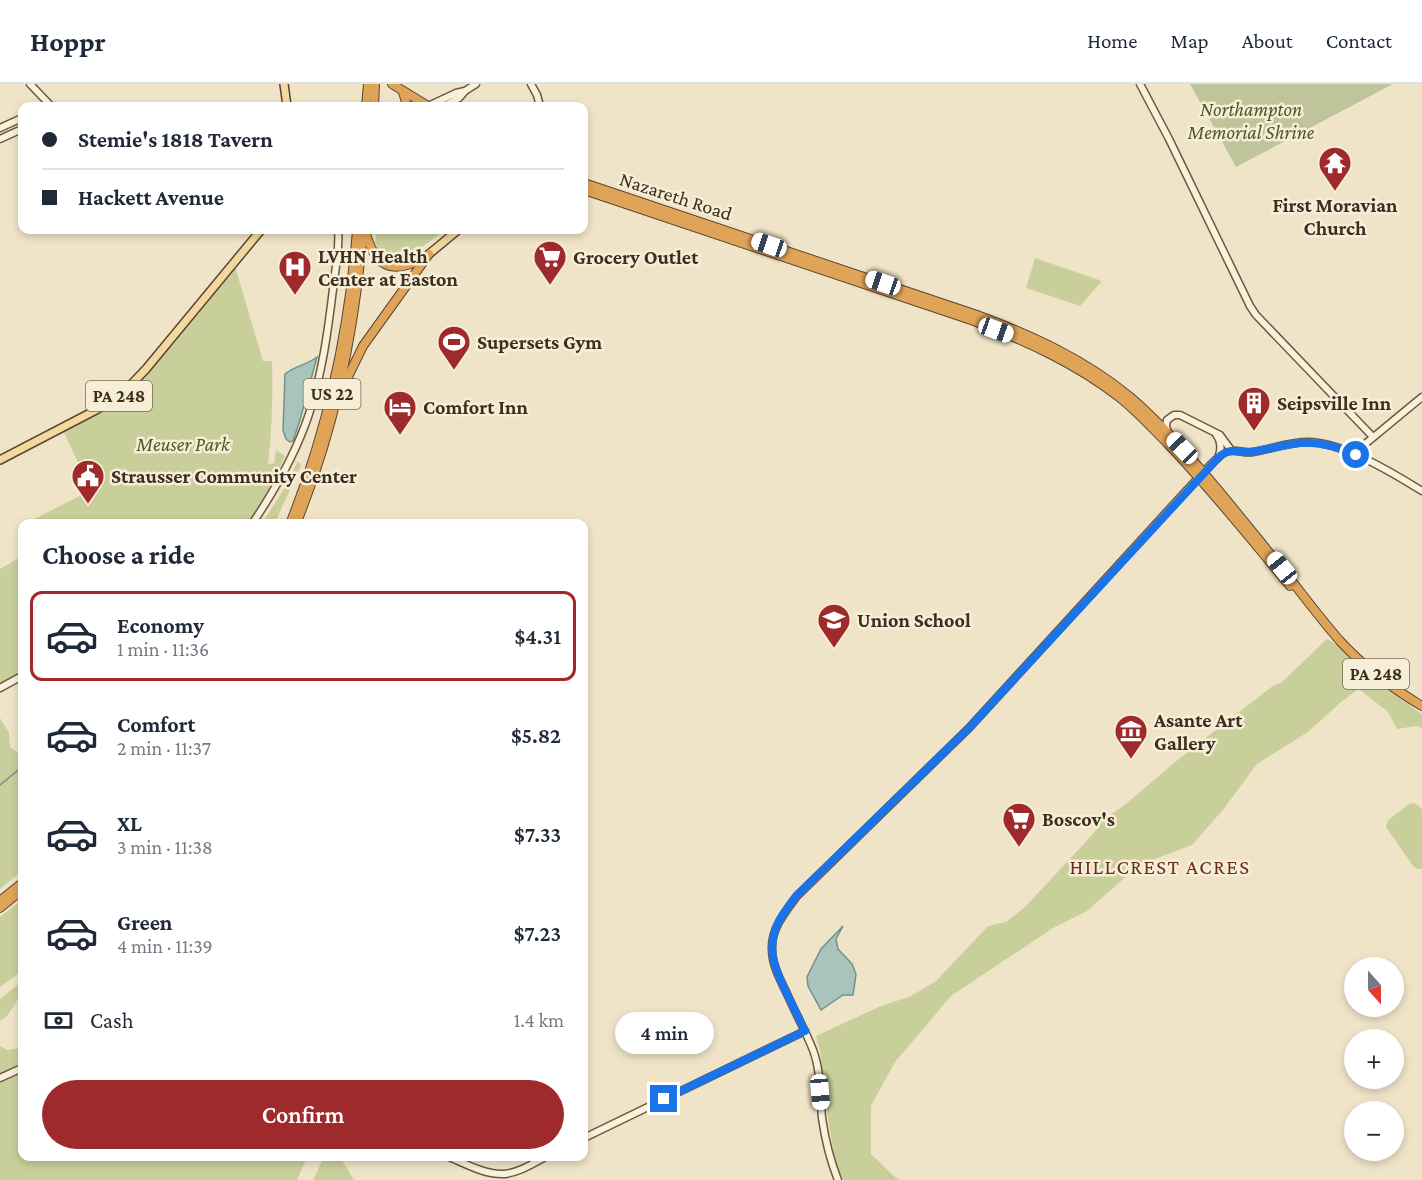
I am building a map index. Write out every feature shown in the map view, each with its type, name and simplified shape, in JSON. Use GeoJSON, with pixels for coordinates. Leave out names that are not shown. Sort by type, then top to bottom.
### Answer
{"type":"FeatureCollection","features":[{"type":"Feature","properties":{"kind":"highway"},"geometry":{"type":"LineString","coordinates":[[366,102],[368,84]]}},
{"type":"Feature","properties":{"kind":"highway"},"geometry":{"type":"LineString","coordinates":[[374,102],[375,84]]}},
{"type":"Feature","properties":{"kind":"highway"},"geometry":{"type":"LineString","coordinates":[[392,84],[421,102]]}},
{"type":"Feature","properties":{"kind":"highway"},"geometry":{"type":"LineString","coordinates":[[402,91],[405,102]]}},
{"type":"Feature","properties":{"kind":"highway","name":"Nazareth Road"},"geometry":{"type":"LineString","coordinates":[[588,184],[949,305],[1019,330],[1062,351],[1130,397],[1169,435],[1336,635],[1373,673],[1422,706]]}},
{"type":"Feature","properties":{"kind":"highway","name":"Nazareth Road"},"geometry":{"type":"LineString","coordinates":[[588,191],[975,321],[1016,337],[1085,373],[1125,402],[1202,475]]}},
{"type":"Feature","properties":{"kind":"highway","name":"US 22"},"geometry":{"type":"LineString","coordinates":[[292,519],[318,446],[337,373],[349,307],[357,234]]}},
{"type":"Feature","properties":{"kind":"highway","name":"US 22"},"geometry":{"type":"LineString","coordinates":[[298,519],[315,474],[336,402],[354,316],[364,234]]}},
{"type":"Feature","properties":{"kind":"highway"},"geometry":{"type":"LineString","coordinates":[[365,234],[374,255],[390,265],[397,267],[407,265],[429,254]]}},
{"type":"Feature","properties":{"kind":"highway"},"geometry":{"type":"LineString","coordinates":[[336,402],[363,346],[429,254]]}},
{"type":"Feature","properties":{"kind":"highway"},"geometry":{"type":"LineString","coordinates":[[0,901],[18,887]]}},
{"type":"Feature","properties":{"kind":"highway"},"geometry":{"type":"LineString","coordinates":[[0,908],[18,893]]}},
{"type":"Feature","properties":{"kind":"main road"},"geometry":{"type":"LineString","coordinates":[[30,84],[44,102]]}},
{"type":"Feature","properties":{"kind":"main road"},"geometry":{"type":"LineString","coordinates":[[284,84],[286,102]]}},
{"type":"Feature","properties":{"kind":"main road"},"geometry":{"type":"LineString","coordinates":[[458,102],[465,91],[476,84]]}},
{"type":"Feature","properties":{"kind":"main road"},"geometry":{"type":"LineString","coordinates":[[531,84],[539,102]]}},
{"type":"Feature","properties":{"kind":"main road"},"geometry":{"type":"LineString","coordinates":[[1140,84],[1250,306],[1373,437]]}},
{"type":"Feature","properties":{"kind":"main road"},"geometry":{"type":"LineString","coordinates":[[437,102],[465,91]]}},
{"type":"Feature","properties":{"kind":"main road"},"geometry":{"type":"LineString","coordinates":[[452,102],[459,98]]}},
{"type":"Feature","properties":{"kind":"main road"},"geometry":{"type":"LineString","coordinates":[[0,128],[18,120]]}},
{"type":"Feature","properties":{"kind":"main road"},"geometry":{"type":"LineString","coordinates":[[0,139],[18,131]]}},
{"type":"Feature","properties":{"kind":"main road","name":"PA 248"},"geometry":{"type":"LineString","coordinates":[[0,460],[96,410],[128,387],[146,369],[258,234]]}},
{"type":"Feature","properties":{"kind":"main road"},"geometry":{"type":"LineString","coordinates":[[255,519],[273,492],[294,451],[309,414],[322,361],[331,305],[338,234]]}},
{"type":"Feature","properties":{"kind":"main road"},"geometry":{"type":"LineString","coordinates":[[429,254],[453,234]]}},
{"type":"Feature","properties":{"kind":"main road"},"geometry":{"type":"LineString","coordinates":[[1353,454],[1422,397]]}},
{"type":"Feature","properties":{"kind":"main road"},"geometry":{"type":"LineString","coordinates":[[1169,435],[1166,428],[1167,421],[1171,416],[1180,414],[1221,436],[1231,450]]}},
{"type":"Feature","properties":{"kind":"main road"},"geometry":{"type":"LineString","coordinates":[[1213,431],[1220,444],[1221,451],[1218,458]]}},
{"type":"Feature","properties":{"kind":"main road"},"geometry":{"type":"LineString","coordinates":[[837,1180],[825,1137],[817,1062],[772,958],[773,938],[780,919],[796,896],[969,728],[1223,453],[1231,450],[1250,453],[1311,442],[1334,446],[1422,491]]}},
{"type":"Feature","properties":{"kind":"main road"},"geometry":{"type":"LineString","coordinates":[[0,688],[18,678]]}},
{"type":"Feature","properties":{"kind":"main road"},"geometry":{"type":"LineString","coordinates":[[588,1136],[805,1031]]}},
{"type":"Feature","properties":{"kind":"main road"},"geometry":{"type":"LineString","coordinates":[[0,1077],[18,1070]]}},
{"type":"Feature","properties":{"kind":"main road"},"geometry":{"type":"LineString","coordinates":[[460,1161],[487,1172],[503,1174],[519,1170],[537,1161]]}},
{"type":"Feature","properties":{"kind":"green space","name":"Northampton Memorial Shrine"},"geometry":{"type":"Polygon","coordinates":[[[1190,84],[1393,84],[1236,167],[1190,84]]]}},
{"type":"Feature","properties":{"kind":"green space"},"geometry":{"type":"Polygon","coordinates":[[[376,234],[440,234],[410,256],[392,258],[380,252],[375,243],[376,234]]]}},
{"type":"Feature","properties":{"kind":"green space"},"geometry":{"type":"Polygon","coordinates":[[[1035,258],[1102,281],[1080,306],[1026,288],[1035,258]]]}},
{"type":"Feature","properties":{"kind":"green space","name":"Meuser Park"},"geometry":{"type":"Polygon","coordinates":[[[234,263],[263,361],[272,361],[272,413],[268,464],[274,463],[276,450],[285,456],[251,519],[35,519],[91,490],[62,428],[119,395],[234,263]]]}},
{"type":"Feature","properties":{"kind":"green space"},"geometry":{"type":"Polygon","coordinates":[[[298,461],[301,465],[277,519],[265,519],[286,486],[298,461]]]}},
{"type":"Feature","properties":{"kind":"green space"},"geometry":{"type":"Polygon","coordinates":[[[18,558],[18,674],[0,684],[0,569],[18,558]]]}},
{"type":"Feature","properties":{"kind":"green space"},"geometry":{"type":"Polygon","coordinates":[[[1327,639],[1338,645],[1384,687],[1422,714],[1422,728],[1416,726],[1397,729],[1388,712],[1359,689],[1308,732],[1257,764],[1222,811],[1192,845],[1139,865],[1087,911],[1053,928],[951,996],[895,1062],[871,1106],[871,1154],[900,1180],[844,1180],[835,1161],[816,1036],[881,1006],[911,996],[936,981],[988,926],[1006,922],[1024,908],[1098,828],[1101,821],[1122,807],[1180,758],[1274,685],[1281,683],[1327,639]]]}},
{"type":"Feature","properties":{"kind":"green space"},"geometry":{"type":"Polygon","coordinates":[[[0,718],[9,733],[10,747],[18,753],[18,874],[0,889],[0,718]]]}},
{"type":"Feature","properties":{"kind":"green space"},"geometry":{"type":"Polygon","coordinates":[[[1414,803],[1422,810],[1422,869],[1413,866],[1386,827],[1388,820],[1409,804],[1414,803]]]}},
{"type":"Feature","properties":{"kind":"green space"},"geometry":{"type":"Polygon","coordinates":[[[18,903],[18,974],[0,987],[0,917],[18,903]]]}},
{"type":"Feature","properties":{"kind":"green space"},"geometry":{"type":"Polygon","coordinates":[[[18,984],[18,999],[7,1016],[0,1021],[0,999],[18,984]]]}},
{"type":"Feature","properties":{"kind":"green space"},"geometry":{"type":"Polygon","coordinates":[[[0,1046],[7,1050],[18,1049],[18,1066],[0,1073],[0,1046]]]}},
{"type":"Feature","properties":{"kind":"green space"},"geometry":{"type":"Polygon","coordinates":[[[18,1070],[18,1161],[305,1161],[297,1180],[0,1180],[0,1078],[18,1070]]]}},
{"type":"Feature","properties":{"kind":"green space"},"geometry":{"type":"Polygon","coordinates":[[[322,1161],[342,1161],[354,1180],[313,1180],[322,1161]]]}},
{"type":"Feature","properties":{"kind":"water"},"geometry":{"type":"Polygon","coordinates":[[[317,357],[300,420],[293,441],[290,442],[286,439],[283,430],[285,374],[317,357]]]}},
{"type":"Feature","properties":{"kind":"water"},"geometry":{"type":"Polygon","coordinates":[[[843,926],[836,939],[838,949],[852,964],[856,974],[853,995],[843,995],[821,1010],[808,986],[807,977],[821,949],[843,926]]]}},
{"type":"Feature","properties":{"kind":"waterway"},"geometry":{"type":"LineString","coordinates":[[0,785],[18,770]]}},
{"type":"Feature","properties":{"kind":"place","name":"First Moravian Church"},"geometry":{"type":"Point","coordinates":[1335,192]}},
{"type":"Feature","properties":{"kind":"place","name":"Grocery Outlet"},"geometry":{"type":"Point","coordinates":[550,286]}},
{"type":"Feature","properties":{"kind":"place","name":"LVHN Health Center at Easton"},"geometry":{"type":"Point","coordinates":[295,296]}},
{"type":"Feature","properties":{"kind":"place","name":"Supersets Gym"},"geometry":{"type":"Point","coordinates":[454,371]}},
{"type":"Feature","properties":{"kind":"place","name":"Seipsville Inn"},"geometry":{"type":"Point","coordinates":[1254,432]}},
{"type":"Feature","properties":{"kind":"place","name":"Comfort Inn"},"geometry":{"type":"Point","coordinates":[400,436]}},
{"type":"Feature","properties":{"kind":"place","name":"Strausser Community Center"},"geometry":{"type":"Point","coordinates":[88,505]}},
{"type":"Feature","properties":{"kind":"place","name":"Union School"},"geometry":{"type":"Point","coordinates":[834,649]}},
{"type":"Feature","properties":{"kind":"place","name":"Asante Art Gallery"},"geometry":{"type":"Point","coordinates":[1131,760]}},
{"type":"Feature","properties":{"kind":"place","name":"Boscov's"},"geometry":{"type":"Point","coordinates":[1019,848]}},
{"type":"Feature","properties":{"kind":"district","name":"HILLCREST ACRES"},"geometry":{"type":"Point","coordinates":[1160,867]}},
{"type":"Feature","properties":{"kind":"route"},"geometry":{"type":"LineString","coordinates":[[664,1099],[805,1031],[772,958],[773,938],[780,919],[796,896],[969,728],[1220,456],[1231,450],[1250,453],[1308,442],[1334,446],[1356,455]]}}]}
